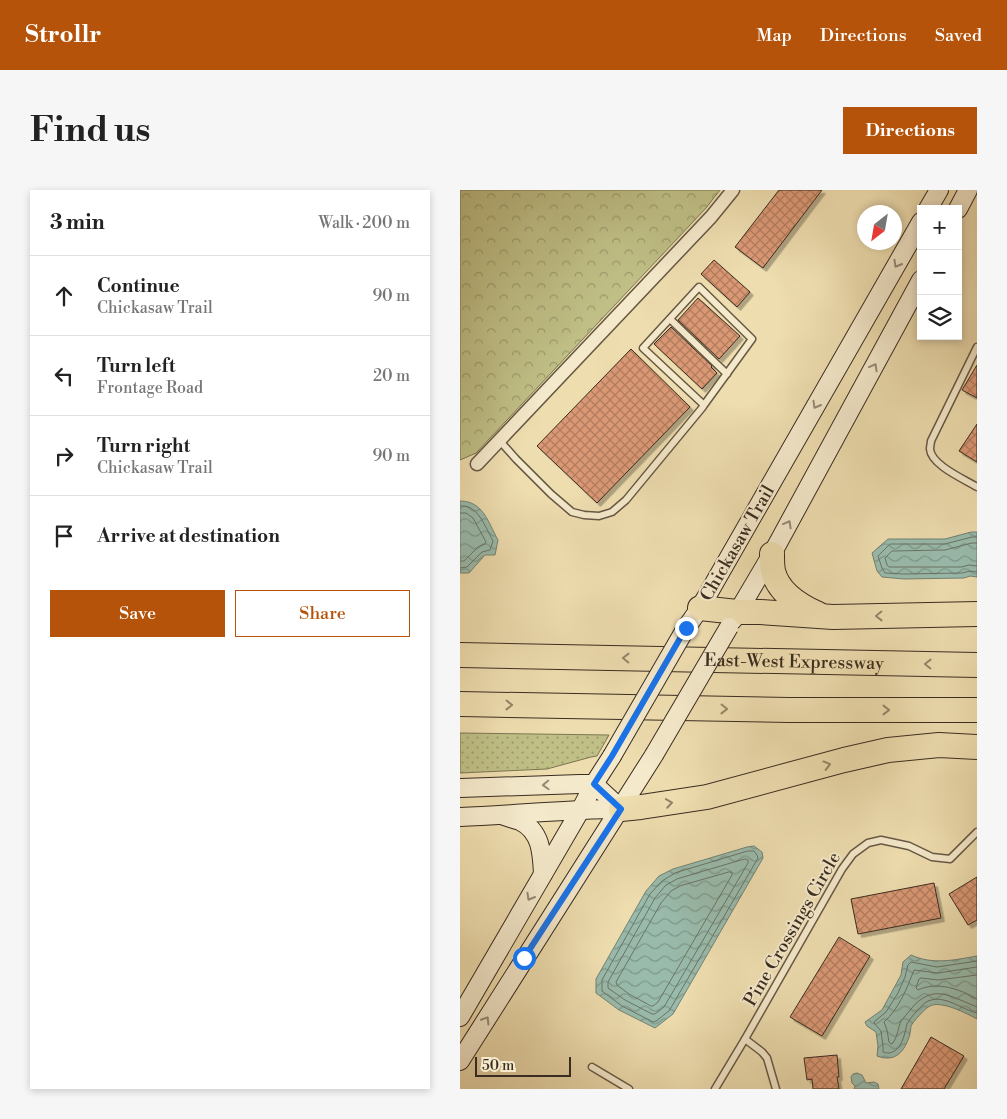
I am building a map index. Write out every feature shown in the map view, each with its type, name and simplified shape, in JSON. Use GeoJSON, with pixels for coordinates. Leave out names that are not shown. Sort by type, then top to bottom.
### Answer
{"type":"FeatureCollection","features":[{"type":"Feature","properties":{"kind":"highway"},"geometry":{"type":"LineString","coordinates":[[772,554],[773,571],[779,584],[805,608],[824,616]]}},
{"type":"Feature","properties":{"kind":"highway"},"geometry":{"type":"LineString","coordinates":[[700,608],[733,619],[760,612],[824,616],[977,614]]}},
{"type":"Feature","properties":{"kind":"highway","name":"East-West Expressway"},"geometry":{"type":"LineString","coordinates":[[460,656],[977,665]]}},
{"type":"Feature","properties":{"kind":"highway"},"geometry":{"type":"LineString","coordinates":[[460,704],[977,710]]}},
{"type":"Feature","properties":{"kind":"highway"},"geometry":{"type":"LineString","coordinates":[[621,809],[707,797],[888,750],[939,745],[977,747]]}},
{"type":"Feature","properties":{"kind":"street"},"geometry":{"type":"LineString","coordinates":[[477,464],[706,222],[733,190]]}},
{"type":"Feature","properties":{"kind":"street"},"geometry":{"type":"LineString","coordinates":[[930,205],[939,190]]}},
{"type":"Feature","properties":{"kind":"street"},"geometry":{"type":"LineString","coordinates":[[960,205],[968,190]]}},
{"type":"Feature","properties":{"kind":"street","name":"Chickasaw Trail"},"geometry":{"type":"LineString","coordinates":[[460,1017],[594,784],[686,628],[700,608],[917,229]]}},
{"type":"Feature","properties":{"kind":"street","name":"Chickasaw Trail"},"geometry":{"type":"LineString","coordinates":[[460,1061],[654,755],[772,554],[917,287]]}},
{"type":"Feature","properties":{"kind":"street"},"geometry":{"type":"LineString","coordinates":[[460,788],[594,784],[621,809]]}},
{"type":"Feature","properties":{"kind":"street"},"geometry":{"type":"LineString","coordinates":[[460,817],[581,809],[621,809]]}},
{"type":"Feature","properties":{"kind":"street"},"geometry":{"type":"LineString","coordinates":[[501,815],[521,822],[538,839],[542,851],[543,874]]}},
{"type":"Feature","properties":{"kind":"lane"},"geometry":{"type":"LineString","coordinates":[[500,440],[516,459],[572,512],[599,516],[612,512],[626,500],[704,406],[752,339],[699,287],[643,348],[704,406]]}},
{"type":"Feature","properties":{"kind":"lane"},"geometry":{"type":"LineString","coordinates":[[670,319],[727,374]]}},
{"type":"Feature","properties":{"kind":"lane"},"geometry":{"type":"LineString","coordinates":[[977,346],[931,441],[930,450],[934,459],[941,466],[977,487]]}},
{"type":"Feature","properties":{"kind":"lane","name":"Pine Crossings Circle"},"geometry":{"type":"LineString","coordinates":[[715,1089],[842,869],[854,854],[868,843],[881,840],[909,846],[932,857],[950,859],[977,832]]}},
{"type":"Feature","properties":{"kind":"lane"},"geometry":{"type":"LineString","coordinates":[[745,1039],[767,1058],[776,1089]]}},
{"type":"Feature","properties":{"kind":"lane"},"geometry":{"type":"LineString","coordinates":[[592,1067],[629,1089]]}},
{"type":"Feature","properties":{"kind":"green space"},"geometry":{"type":"Polygon","coordinates":[[[460,190],[720,190],[706,208],[476,453],[460,460],[460,190]]]}},
{"type":"Feature","properties":{"kind":"green space"},"geometry":{"type":"Polygon","coordinates":[[[460,733],[609,735],[597,756],[547,769],[460,773],[460,733]]]}},
{"type":"Feature","properties":{"kind":"water"},"geometry":{"type":"Polygon","coordinates":[[[460,501],[474,505],[484,514],[498,540],[495,555],[485,555],[469,573],[460,573],[460,501]]]}},
{"type":"Feature","properties":{"kind":"water"},"geometry":{"type":"Polygon","coordinates":[[[977,532],[977,577],[904,579],[882,577],[877,571],[872,553],[888,539],[945,539],[977,532]]]}},
{"type":"Feature","properties":{"kind":"water"},"geometry":{"type":"Polygon","coordinates":[[[754,846],[762,852],[763,858],[673,1014],[655,1028],[619,1010],[596,993],[596,979],[646,891],[659,876],[673,869],[754,846]]]}},
{"type":"Feature","properties":{"kind":"water"},"geometry":{"type":"Polygon","coordinates":[[[911,955],[935,961],[977,956],[977,1019],[947,1006],[930,1006],[912,1024],[908,1040],[899,1054],[889,1058],[877,1056],[876,1032],[867,1026],[865,1022],[882,1010],[901,975],[903,962],[911,955]]]}},
{"type":"Feature","properties":{"kind":"water"},"geometry":{"type":"Polygon","coordinates":[[[857,1073],[862,1075],[866,1083],[874,1082],[878,1084],[879,1089],[854,1089],[855,1086],[852,1083],[851,1077],[857,1073]]]}},
{"type":"Feature","properties":{"kind":"building"},"geometry":{"type":"Polygon","coordinates":[[[779,190],[822,190],[763,268],[735,247],[779,190]]]}},
{"type":"Feature","properties":{"kind":"building"},"geometry":{"type":"Polygon","coordinates":[[[714,260],[750,292],[737,307],[701,274],[714,260]]]}},
{"type":"Feature","properties":{"kind":"building"},"geometry":{"type":"Polygon","coordinates":[[[698,298],[740,336],[719,359],[678,320],[698,298]]]}},
{"type":"Feature","properties":{"kind":"building"},"geometry":{"type":"Polygon","coordinates":[[[671,327],[717,373],[702,389],[654,344],[671,327]]]}},
{"type":"Feature","properties":{"kind":"building"},"geometry":{"type":"Polygon","coordinates":[[[631,349],[690,407],[597,503],[537,446],[631,349]]]}},
{"type":"Feature","properties":{"kind":"building"},"geometry":{"type":"Polygon","coordinates":[[[977,365],[977,398],[962,390],[977,365]]]}},
{"type":"Feature","properties":{"kind":"building"},"geometry":{"type":"Polygon","coordinates":[[[977,424],[977,462],[959,451],[977,424]]]}},
{"type":"Feature","properties":{"kind":"building"},"geometry":{"type":"Polygon","coordinates":[[[977,877],[977,920],[968,925],[949,894],[977,877]]]}},
{"type":"Feature","properties":{"kind":"building"},"geometry":{"type":"Polygon","coordinates":[[[934,883],[941,918],[858,934],[851,899],[934,883]]]}},
{"type":"Feature","properties":{"kind":"building"},"geometry":{"type":"Polygon","coordinates":[[[839,937],[870,956],[822,1036],[790,1017],[839,937]]]}},
{"type":"Feature","properties":{"kind":"building"},"geometry":{"type":"Polygon","coordinates":[[[931,1037],[964,1056],[944,1089],[901,1089],[931,1037]]]}},
{"type":"Feature","properties":{"kind":"building"},"geometry":{"type":"Polygon","coordinates":[[[837,1055],[839,1089],[813,1089],[812,1079],[807,1080],[804,1058],[837,1055]]]}},
{"type":"Feature","properties":{"kind":"route"},"geometry":{"type":"LineString","coordinates":[[524,958],[621,809],[594,784],[686,628]]}}]}
